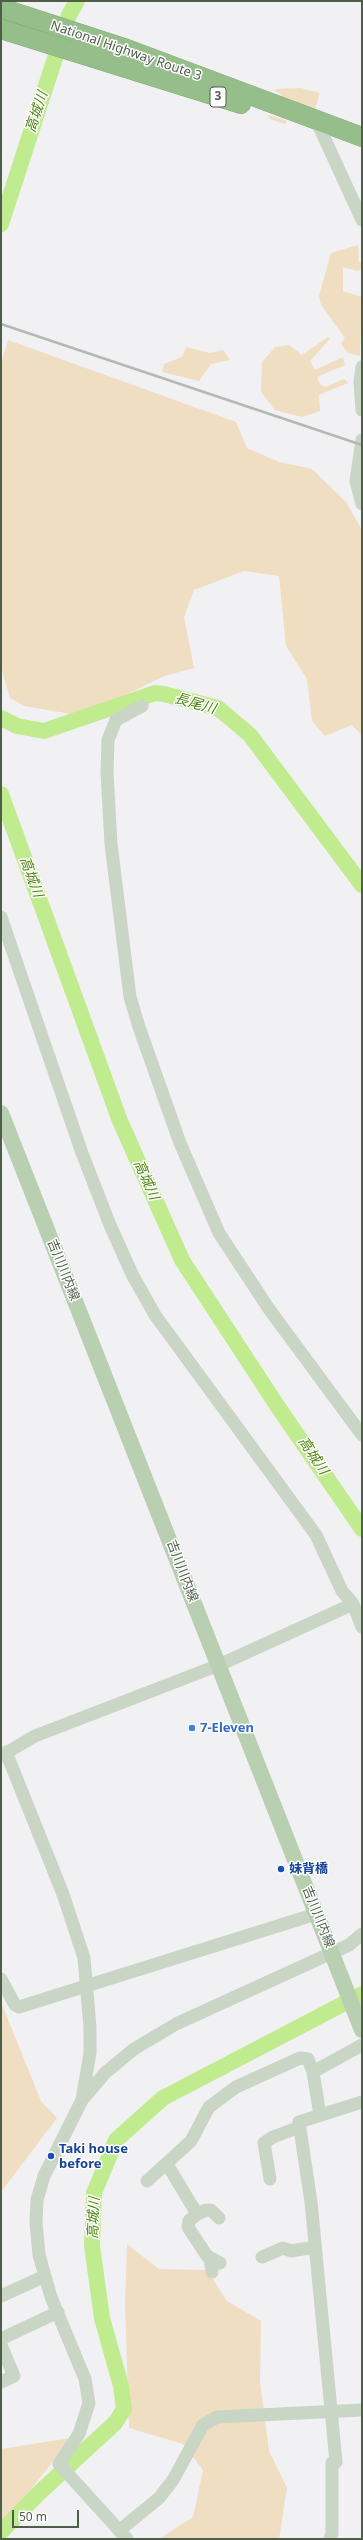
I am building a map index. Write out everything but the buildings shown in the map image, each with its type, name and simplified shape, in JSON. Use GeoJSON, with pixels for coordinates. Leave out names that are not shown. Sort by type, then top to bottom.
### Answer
{"type":"FeatureCollection","features":[{"type":"Feature","properties":{"kind":"highway","name":"National Highway Route 3"},"geometry":{"type":"LineString","coordinates":[[6,7],[127,49],[317,122],[362,137]]}},
{"type":"Feature","properties":{"kind":"highway","name":"National Highway Route 3"},"geometry":{"type":"LineString","coordinates":[[2,29],[120,68],[266,111],[317,122]]}},
{"type":"Feature","properties":{"kind":"main road","name":"吉川川内線"},"geometry":{"type":"LineString","coordinates":[[1,1113],[360,2025]]}},
{"type":"Feature","properties":{"kind":"street"},"geometry":{"type":"LineString","coordinates":[[317,122],[362,220]]}},
{"type":"Feature","properties":{"kind":"street"},"geometry":{"type":"LineString","coordinates":[[362,367],[360,382],[362,410]]}},
{"type":"Feature","properties":{"kind":"street"},"geometry":{"type":"LineString","coordinates":[[362,440],[356,481],[362,504]]}},
{"type":"Feature","properties":{"kind":"street"},"geometry":{"type":"LineString","coordinates":[[142,706],[116,720],[108,740],[106,773],[111,844],[130,997],[139,1027],[180,1143],[219,1233],[269,1309],[362,1435]]}},
{"type":"Feature","properties":{"kind":"street"},"geometry":{"type":"LineString","coordinates":[[1,917],[82,1153],[110,1225],[132,1274],[155,1315],[316,1536],[342,1591],[352,1604],[362,1628]]}},
{"type":"Feature","properties":{"kind":"street"},"geometry":{"type":"LineString","coordinates":[[82,2100],[90,2053],[84,1958],[63,1894],[4,1754],[35,1736],[219,1665],[352,1604]]}},
{"type":"Feature","properties":{"kind":"street"},"geometry":{"type":"LineString","coordinates":[[1,1979],[15,2005],[20,2007],[316,1914]]}},
{"type":"Feature","properties":{"kind":"street"},"geometry":{"type":"LineString","coordinates":[[362,1934],[349,1944],[170,2027],[134,2049],[105,2073],[82,2100],[58,2144],[44,2176],[37,2200],[36,2222],[38,2255],[58,2312],[85,2379],[89,2403],[79,2434],[59,2464],[124,2535],[174,2480],[203,2425],[217,2417],[332,2410],[362,2410]]}},
{"type":"Feature","properties":{"kind":"street"},"geometry":{"type":"LineString","coordinates":[[313,2072],[362,2045]]}},
{"type":"Feature","properties":{"kind":"street"},"geometry":{"type":"LineString","coordinates":[[148,2181],[191,2141],[208,2108],[236,2087],[300,2058],[308,2059],[313,2072],[320,2115]]}},
{"type":"Feature","properties":{"kind":"street"},"geometry":{"type":"LineString","coordinates":[[330,2539],[332,2534],[332,2463],[336,2462],[315,2247],[299,2122],[362,2102]]}},
{"type":"Feature","properties":{"kind":"street"},"geometry":{"type":"LineString","coordinates":[[270,2179],[264,2143],[273,2137],[300,2127]]}},
{"type":"Feature","properties":{"kind":"street"},"geometry":{"type":"LineString","coordinates":[[167,2164],[197,2214]]}},
{"type":"Feature","properties":{"kind":"street"},"geometry":{"type":"LineString","coordinates":[[214,2264],[188,2227],[189,2221],[197,2214],[206,2210],[212,2210],[219,2218]]}},
{"type":"Feature","properties":{"kind":"street"},"geometry":{"type":"LineString","coordinates":[[262,2257],[283,2248],[291,2251],[315,2247]]}},
{"type":"Feature","properties":{"kind":"street"},"geometry":{"type":"LineString","coordinates":[[1,2296],[45,2276]]}},
{"type":"Feature","properties":{"kind":"street"},"geometry":{"type":"LineString","coordinates":[[1,2339],[58,2312]]}},
{"type":"Feature","properties":{"kind":"street"},"geometry":{"type":"LineString","coordinates":[[1,2345],[14,2376],[1,2382]]}},
{"type":"Feature","properties":{"kind":"shaded area"},"geometry":{"type":"Polygon","coordinates":[[[301,88],[320,93],[315,109],[280,97],[281,94],[275,91],[276,89],[301,88]]]}},
{"type":"Feature","properties":{"kind":"shaded area"},"geometry":{"type":"Polygon","coordinates":[[[268,115],[286,120],[286,123],[284,124],[270,119],[268,115]]]}},
{"type":"Feature","properties":{"kind":"shaded area"},"geometry":{"type":"Polygon","coordinates":[[[358,245],[359,262],[362,262],[362,269],[357,271],[343,267],[343,291],[362,297],[360,356],[348,353],[341,344],[345,338],[321,305],[319,296],[331,253],[358,245]]]}},
{"type":"Feature","properties":{"kind":"shaded area"},"geometry":{"type":"Polygon","coordinates":[[[328,337],[330,339],[310,361],[315,370],[343,357],[345,365],[317,377],[320,384],[325,387],[344,379],[348,383],[319,395],[320,411],[302,417],[275,410],[261,392],[262,362],[275,347],[289,345],[302,355],[328,337]]]}},
{"type":"Feature","properties":{"kind":"shaded area"},"geometry":{"type":"Polygon","coordinates":[[[8,340],[236,422],[247,448],[279,462],[312,469],[346,502],[362,530],[362,736],[352,725],[325,736],[312,721],[307,679],[286,646],[279,576],[244,571],[194,590],[184,617],[194,668],[164,676],[115,700],[71,714],[24,706],[10,698],[1,667],[1,364],[8,340]]]}},
{"type":"Feature","properties":{"kind":"shaded area"},"geometry":{"type":"Polygon","coordinates":[[[186,347],[210,353],[223,350],[230,360],[211,364],[199,381],[162,372],[164,364],[182,357],[186,347]]]}},
{"type":"Feature","properties":{"kind":"shaded area"},"geometry":{"type":"Polygon","coordinates":[[[1,2002],[41,2101],[57,2118],[1,2192],[1,2002]]]}},
{"type":"Feature","properties":{"kind":"shaded area"},"geometry":{"type":"Polygon","coordinates":[[[127,2244],[159,2269],[207,2270],[227,2301],[261,2321],[260,2381],[269,2451],[287,2488],[279,2539],[159,2539],[193,2517],[203,2470],[183,2444],[129,2428],[125,2303],[127,2244]]]}},
{"type":"Feature","properties":{"kind":"shaded area"},"geometry":{"type":"Polygon","coordinates":[[[71,2438],[25,2497],[1,2521],[1,2449],[71,2438]]]}},
{"type":"Feature","properties":{"kind":"waterway","name":"高城川"},"geometry":{"type":"LineString","coordinates":[[1,224],[69,15],[77,1]]}},
{"type":"Feature","properties":{"kind":"waterway","name":"長尾川"},"geometry":{"type":"LineString","coordinates":[[1,718],[17,726],[44,731],[155,693],[218,708],[250,735],[362,885]]}},
{"type":"Feature","properties":{"kind":"waterway","name":"高城川"},"geometry":{"type":"LineString","coordinates":[[1,794],[120,1121],[182,1260],[278,1407],[362,1529]]}},
{"type":"Feature","properties":{"kind":"waterway","name":"高城川"},"geometry":{"type":"LineString","coordinates":[[1,2532],[39,2493],[115,2423],[124,2409],[121,2386],[102,2318],[92,2246],[94,2193],[116,2140],[163,2098],[362,1994]]}},
{"type":"Feature","properties":{"kind":"railway"},"geometry":{"type":"LineString","coordinates":[[1,324],[362,445]]}},
{"type":"Feature","properties":{"kind":"place","name":"7-Eleven"},"geometry":{"type":"Point","coordinates":[192,1728]}},
{"type":"Feature","properties":{"kind":"place","name":"妹背橋"},"geometry":{"type":"Point","coordinates":[281,1869]}},
{"type":"Feature","properties":{"kind":"place","name":"Taki house before"},"geometry":{"type":"Point","coordinates":[51,2156]}}]}
